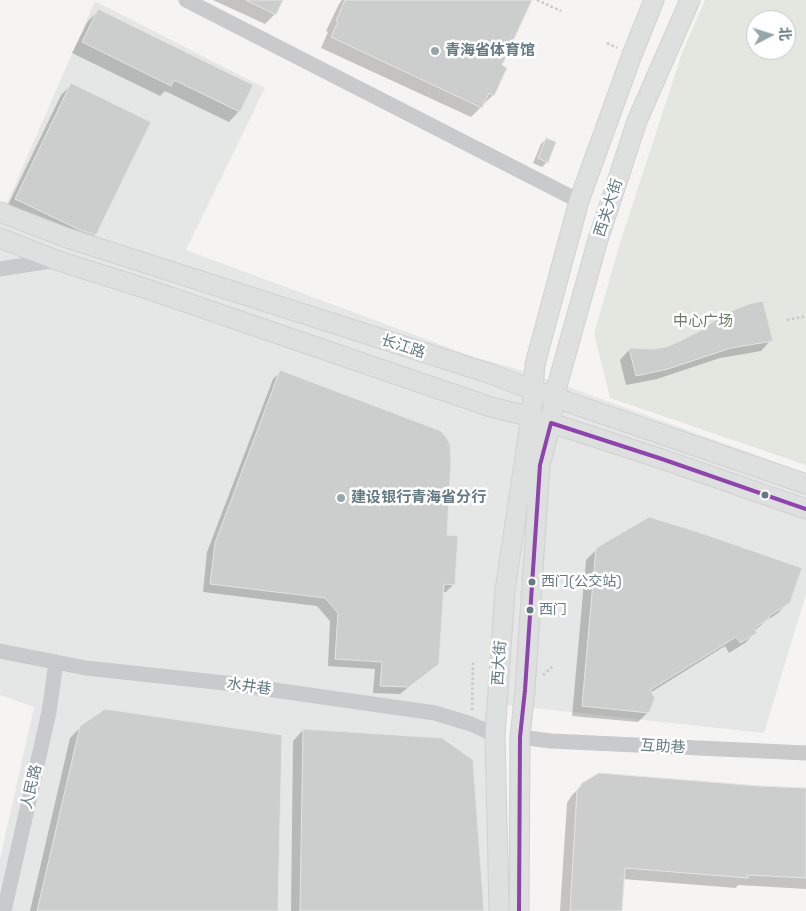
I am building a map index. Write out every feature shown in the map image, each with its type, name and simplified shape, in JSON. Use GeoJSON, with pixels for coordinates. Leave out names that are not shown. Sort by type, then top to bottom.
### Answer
{"type":"FeatureCollection","features":[{"type":"Feature","properties":{"kind":"main road","name":"西大街"},"geometry":{"type":"LineString","coordinates":[[499,911],[495,735],[505,590],[531,417],[536,364],[579,201],[632,54],[654,0]]}},
{"type":"Feature","properties":{"kind":"main road","name":"西关大街"},"geometry":{"type":"LineString","coordinates":[[551,424],[554,397],[597,243],[638,121],[690,0]]}},
{"type":"Feature","properties":{"kind":"main road","name":"长江路"},"geometry":{"type":"LineString","coordinates":[[0,212],[64,237],[490,374],[806,484]]}},
{"type":"Feature","properties":{"kind":"main road","name":"长江路"},"geometry":{"type":"LineString","coordinates":[[0,238],[56,260],[147,289],[491,407],[531,417],[806,509]]}},
{"type":"Feature","properties":{"kind":"main road","name":"西大街"},"geometry":{"type":"LineString","coordinates":[[519,911],[520,737],[525,690],[540,464],[551,424]]}},
{"type":"Feature","properties":{"kind":"street"},"geometry":{"type":"LineString","coordinates":[[186,0],[579,201]]}},
{"type":"Feature","properties":{"kind":"street"},"geometry":{"type":"LineString","coordinates":[[0,269],[56,260]]}},
{"type":"Feature","properties":{"kind":"street","name":"水井巷"},"geometry":{"type":"LineString","coordinates":[[0,650],[86,668],[225,683],[435,713],[471,724],[495,735]]}},
{"type":"Feature","properties":{"kind":"street","name":"人民路"},"geometry":{"type":"LineString","coordinates":[[4,911],[49,712],[56,662]]}},
{"type":"Feature","properties":{"kind":"street","name":"互助巷"},"geometry":{"type":"LineString","coordinates":[[520,737],[551,742],[806,753]]}},
{"type":"Feature","properties":{"kind":"path"},"geometry":{"type":"LineString","coordinates":[[537,0],[561,11]]}},
{"type":"Feature","properties":{"kind":"path"},"geometry":{"type":"LineString","coordinates":[[607,43],[617,48]]}},
{"type":"Feature","properties":{"kind":"path"},"geometry":{"type":"LineString","coordinates":[[787,320],[806,316]]}},
{"type":"Feature","properties":{"kind":"path"},"geometry":{"type":"LineString","coordinates":[[471,724],[473,660]]}},
{"type":"Feature","properties":{"kind":"shaded area"},"geometry":{"type":"Polygon","coordinates":[[[95,1],[265,88],[186,250],[474,357],[524,371],[806,473],[806,594],[764,733],[497,704],[491,911],[0,911],[0,859],[34,707],[0,695],[0,219],[95,1]]]}},
{"type":"Feature","properties":{"kind":"green space","name":"中心广场"},"geometry":{"type":"Polygon","coordinates":[[[705,0],[806,0],[806,465],[610,398],[594,334],[620,243],[682,53],[705,0]]]}},
{"type":"Feature","properties":{"kind":"building"},"geometry":{"type":"Polygon","coordinates":[[[246,0],[283,0],[276,15],[246,0]]]}},
{"type":"Feature","properties":{"kind":"building","name":"青海省体育馆"},"geometry":{"type":"Polygon","coordinates":[[[345,0],[532,0],[502,65],[507,68],[494,96],[489,93],[482,108],[331,37],[345,0]]]}},
{"type":"Feature","properties":{"kind":"building"},"geometry":{"type":"Polygon","coordinates":[[[98,9],[253,85],[240,112],[174,80],[171,86],[82,42],[98,9]]]}},
{"type":"Feature","properties":{"kind":"building"},"geometry":{"type":"Polygon","coordinates":[[[71,83],[151,122],[96,235],[80,230],[15,199],[71,83]]]}},
{"type":"Feature","properties":{"kind":"building"},"geometry":{"type":"Polygon","coordinates":[[[546,138],[556,142],[548,163],[538,158],[546,138]]]}},
{"type":"Feature","properties":{"kind":"building"},"geometry":{"type":"Polygon","coordinates":[[[763,301],[773,341],[731,348],[668,369],[636,376],[629,348],[653,349],[666,347],[700,331],[724,314],[749,304],[763,301]]]}},
{"type":"Feature","properties":{"kind":"building","name":"建设银行青海省分行"},"geometry":{"type":"Polygon","coordinates":[[[280,370],[441,431],[450,444],[451,460],[447,535],[458,536],[455,585],[444,584],[439,664],[409,687],[380,686],[382,662],[335,659],[338,613],[325,598],[210,584],[215,543],[280,370]]]}},
{"type":"Feature","properties":{"kind":"building"},"geometry":{"type":"Polygon","coordinates":[[[649,517],[802,568],[790,603],[754,628],[757,633],[740,643],[736,637],[650,690],[655,698],[649,713],[582,706],[596,548],[649,517]]]}},
{"type":"Feature","properties":{"kind":"building"},"geometry":{"type":"Polygon","coordinates":[[[105,709],[282,735],[278,911],[37,911],[80,726],[105,709]]]}},
{"type":"Feature","properties":{"kind":"building"},"geometry":{"type":"Polygon","coordinates":[[[303,729],[442,738],[473,760],[484,911],[300,911],[303,729]]]}},
{"type":"Feature","properties":{"kind":"building"},"geometry":{"type":"Polygon","coordinates":[[[599,773],[806,788],[806,878],[748,875],[748,878],[625,868],[622,911],[570,911],[577,791],[582,783],[599,773]]]}},
{"type":"Feature","properties":{"kind":"transit line"},"geometry":{"type":"LineString","coordinates":[[519,911],[520,737],[525,690],[540,465],[551,423],[806,509]]}},
{"type":"Feature","properties":{"kind":"place","name":"青海省体育馆"},"geometry":{"type":"Point","coordinates":[435,51]}},
{"type":"Feature","properties":{"kind":"place","name":"建设银行青海省分行"},"geometry":{"type":"Point","coordinates":[341,498]}},
{"type":"Feature","properties":{"kind":"place","name":"西门(公交站)"},"geometry":{"type":"Point","coordinates":[532,582]}},
{"type":"Feature","properties":{"kind":"place","name":"西门"},"geometry":{"type":"Point","coordinates":[530,610]}}]}
